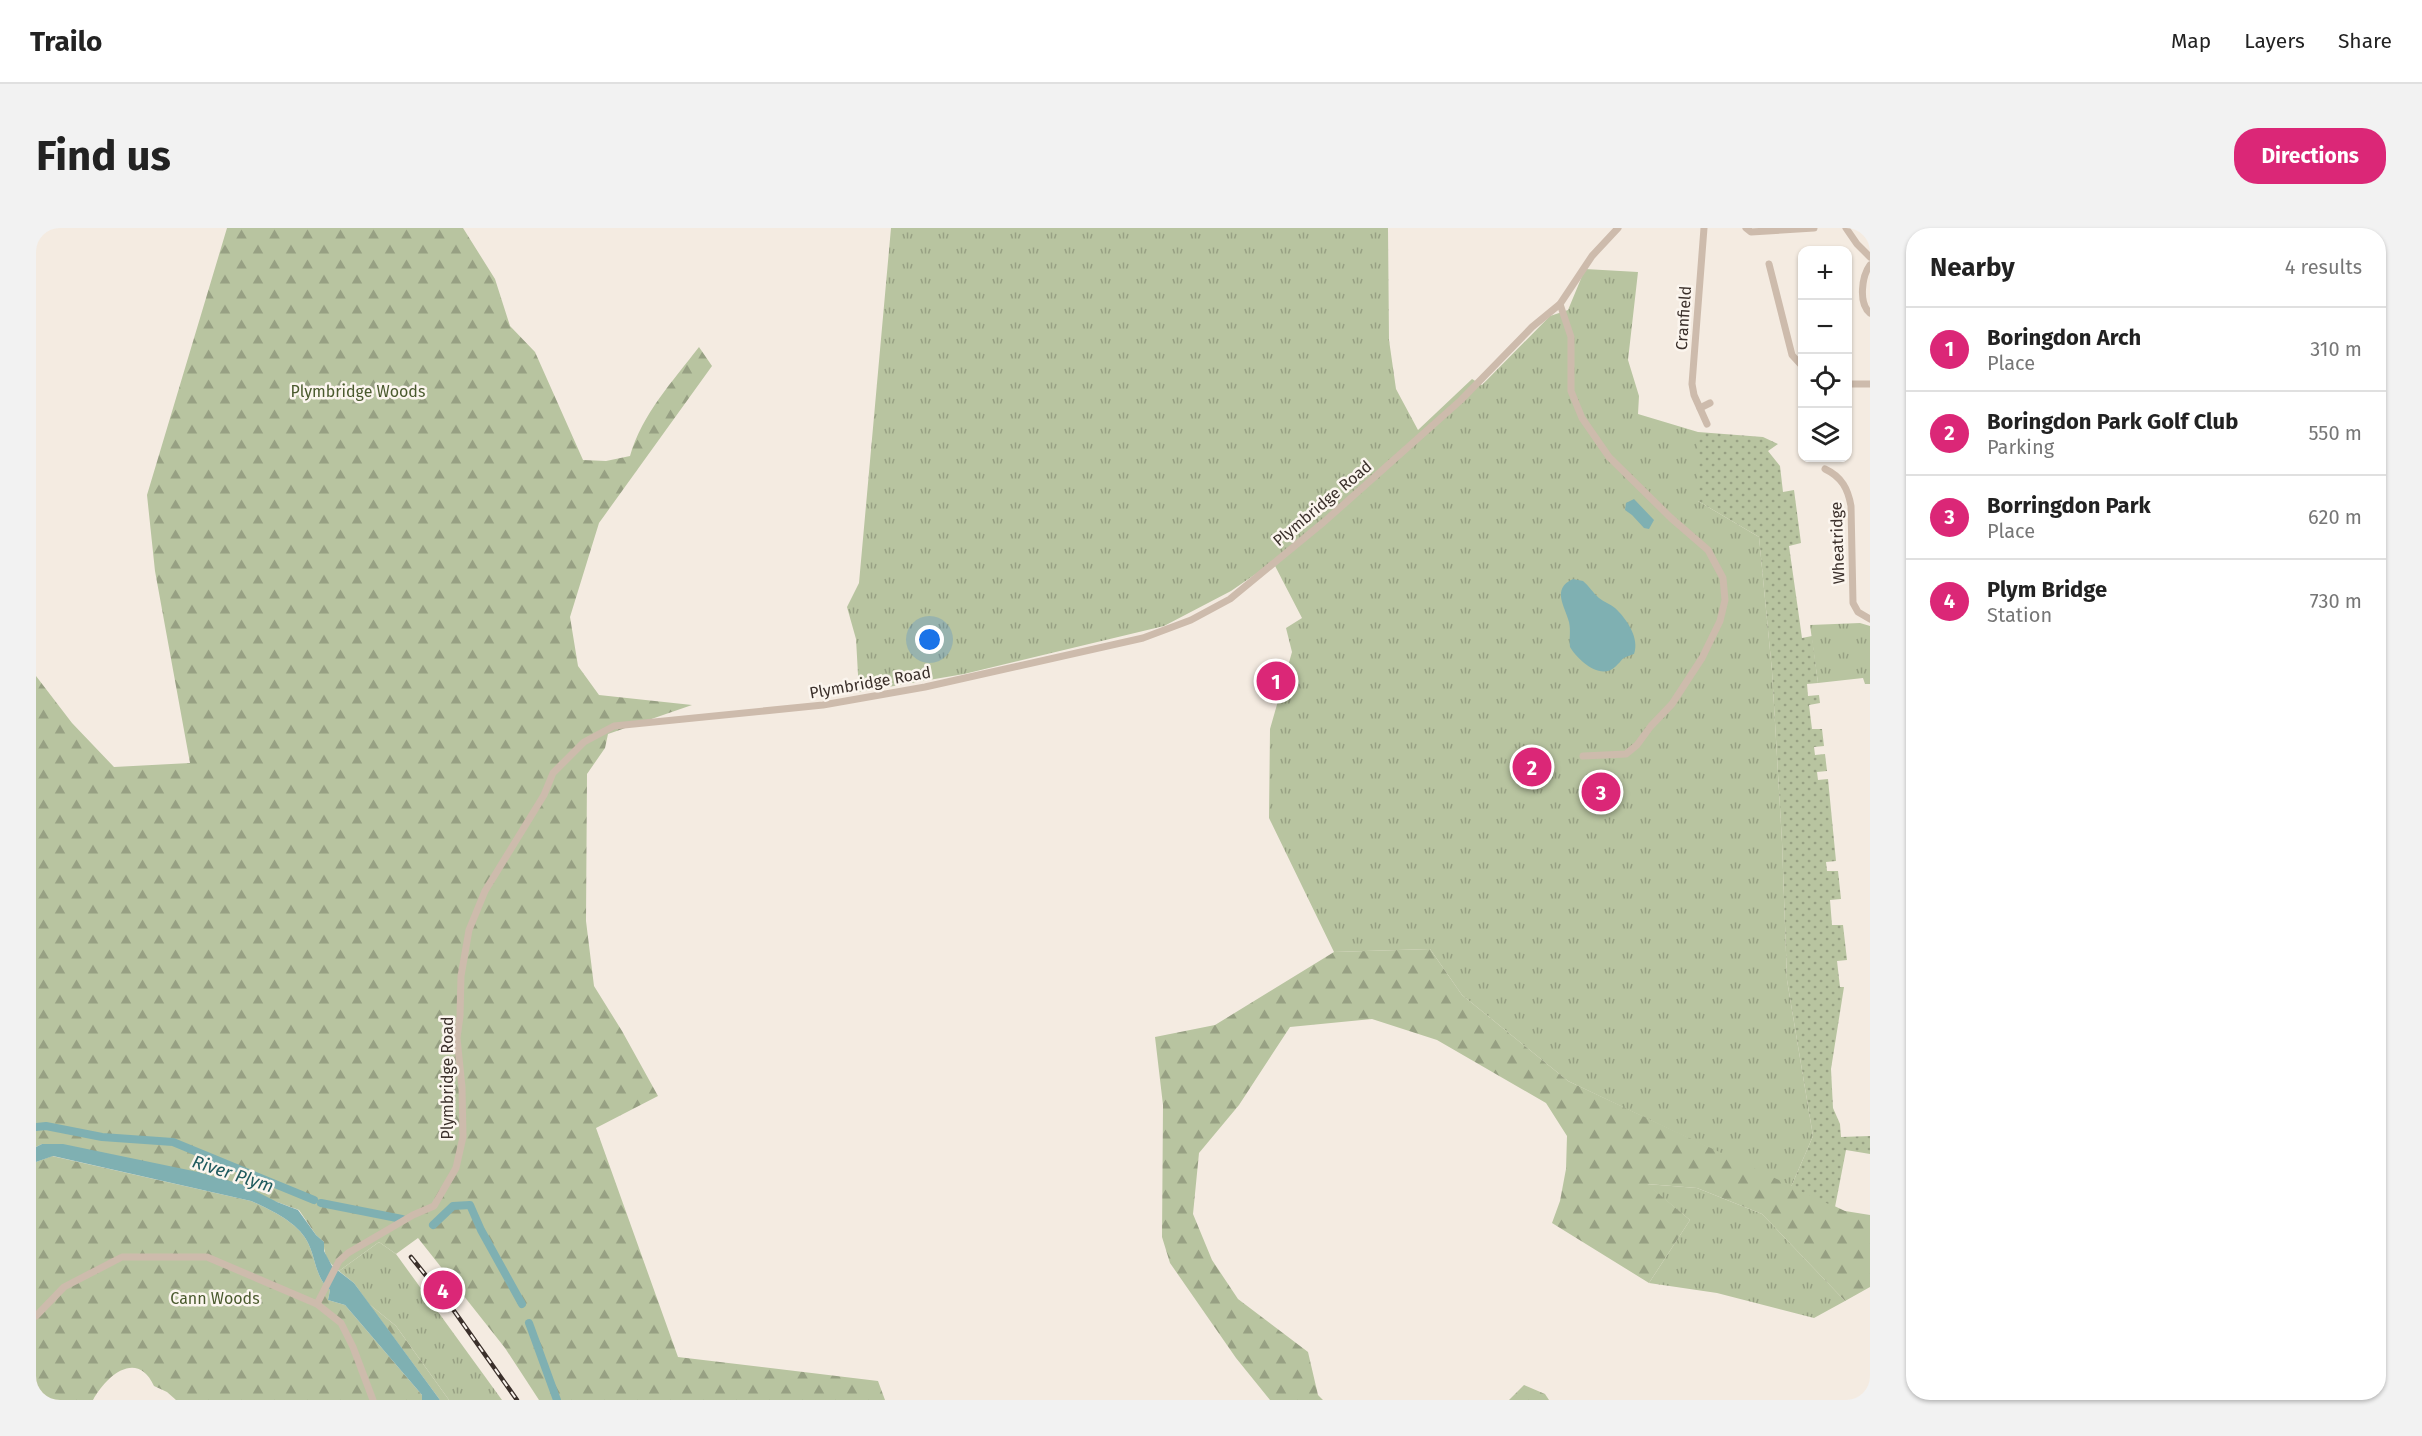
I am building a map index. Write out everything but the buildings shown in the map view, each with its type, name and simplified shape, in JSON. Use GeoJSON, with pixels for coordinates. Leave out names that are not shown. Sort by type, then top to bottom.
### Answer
{"type":"FeatureCollection","features":[{"type":"Feature","properties":{"kind":"street","name":"Plymbridge Road"},"geometry":{"type":"LineString","coordinates":[[317,1304],[339,1261],[400,1223],[434,1206],[456,1168],[463,1137],[462,1087],[457,1038],[461,976],[469,930],[485,891],[544,795],[553,773],[584,742],[614,726],[823,705],[925,687],[1143,638],[1191,620],[1230,599],[1325,521],[1461,400],[1533,327],[1560,304],[1592,256],[1618,228]]}},
{"type":"Feature","properties":{"kind":"street","name":"Cranfield"},"geometry":{"type":"LineString","coordinates":[[1704,228],[1692,384],[1707,424]]}},
{"type":"Feature","properties":{"kind":"street"},"geometry":{"type":"LineString","coordinates":[[1746,228],[1751,232],[1814,228]]}},
{"type":"Feature","properties":{"kind":"street"},"geometry":{"type":"LineString","coordinates":[[1846,228],[1870,257]]}},
{"type":"Feature","properties":{"kind":"street"},"geometry":{"type":"LineString","coordinates":[[1769,264],[1792,356],[1798,361]]}},
{"type":"Feature","properties":{"kind":"street"},"geometry":{"type":"LineString","coordinates":[[1870,265],[1865,272],[1863,284],[1864,306],[1870,313]]}},
{"type":"Feature","properties":{"kind":"street"},"geometry":{"type":"LineString","coordinates":[[1560,304],[1571,337],[1571,391],[1582,418],[1609,457],[1713,557],[1723,578],[1725,600],[1720,621],[1702,658],[1671,704],[1637,746],[1626,754],[1583,756]]}},
{"type":"Feature","properties":{"kind":"street"},"geometry":{"type":"LineString","coordinates":[[1852,384],[1870,384]]}},
{"type":"Feature","properties":{"kind":"street"},"geometry":{"type":"LineString","coordinates":[[1700,408],[1710,403]]}},
{"type":"Feature","properties":{"kind":"street","name":"Wheatridge"},"geometry":{"type":"LineString","coordinates":[[1825,469],[1843,481],[1849,493],[1853,603],[1858,612],[1870,619]]}},
{"type":"Feature","properties":{"kind":"street"},"geometry":{"type":"LineString","coordinates":[[36,1316],[64,1287],[122,1257],[207,1257],[317,1304],[341,1323],[353,1347],[372,1400]]}},
{"type":"Feature","properties":{"kind":"green space","name":"Plymbridge Woods"},"geometry":{"type":"Polygon","coordinates":[[[227,228],[463,228],[495,279],[510,326],[535,352],[583,460],[606,461],[630,456],[650,412],[699,347],[712,366],[599,523],[570,617],[578,666],[599,695],[692,705],[608,734],[605,748],[587,774],[586,921],[594,986],[658,1096],[596,1128],[678,1357],[878,1381],[885,1400],[539,1400],[505,1348],[418,1238],[396,1254],[379,1242],[339,1271],[327,1258],[324,1242],[316,1235],[299,1210],[277,1202],[42,1144],[36,1147],[36,676],[72,723],[114,767],[190,763],[155,571],[147,495],[227,228]]]}},
{"type":"Feature","properties":{"kind":"green space"},"geometry":{"type":"Polygon","coordinates":[[[891,228],[1388,228],[1389,340],[1396,389],[1418,430],[1472,379],[1482,385],[1550,316],[1568,310],[1585,269],[1638,272],[1628,360],[1639,396],[1638,414],[1698,432],[1698,501],[1759,537],[1772,671],[1787,980],[1813,1136],[1791,1187],[1568,1081],[1462,995],[1430,949],[1334,952],[1269,818],[1270,729],[1292,652],[1286,628],[1302,618],[1273,562],[1231,591],[1164,626],[964,674],[859,692],[856,639],[847,607],[859,583],[891,228]]]}},
{"type":"Feature","properties":{"kind":"green space"},"geometry":{"type":"Polygon","coordinates":[[[1698,432],[1763,437],[1778,444],[1768,451],[1780,466],[1783,492],[1794,490],[1801,543],[1789,546],[1802,638],[1812,636],[1818,683],[1807,684],[1808,696],[1819,695],[1820,703],[1809,705],[1812,729],[1822,729],[1824,746],[1814,747],[1815,755],[1825,754],[1827,771],[1817,772],[1818,780],[1828,779],[1836,861],[1826,862],[1827,871],[1838,871],[1841,899],[1830,900],[1832,925],[1843,925],[1847,960],[1837,961],[1840,987],[1844,987],[1831,1069],[1833,1108],[1840,1124],[1841,1137],[1870,1136],[1870,1154],[1846,1150],[1835,1207],[1791,1187],[1813,1136],[1787,980],[1772,671],[1759,537],[1698,501],[1698,432]]]}},
{"type":"Feature","properties":{"kind":"green space"},"geometry":{"type":"Polygon","coordinates":[[[1860,623],[1870,626],[1870,684],[1865,684],[1863,678],[1818,683],[1810,625],[1860,623]]]}},
{"type":"Feature","properties":{"kind":"green space"},"geometry":{"type":"Polygon","coordinates":[[[1430,949],[1462,995],[1568,1081],[1845,1211],[1870,1215],[1870,1287],[1845,1301],[1762,1214],[1697,1188],[1647,1184],[1690,1220],[1649,1283],[1552,1223],[1560,1201],[1566,1169],[1567,1136],[1546,1103],[1437,1040],[1372,1019],[1290,1027],[1239,1105],[1199,1153],[1193,1214],[1212,1260],[1238,1299],[1308,1352],[1318,1395],[1323,1400],[1270,1400],[1236,1358],[1170,1263],[1162,1237],[1163,1105],[1155,1037],[1215,1025],[1334,952],[1430,949]]]}},
{"type":"Feature","properties":{"kind":"green space","name":"Cann Woods"},"geometry":{"type":"Polygon","coordinates":[[[52,1156],[251,1201],[282,1217],[297,1228],[307,1241],[321,1280],[330,1290],[328,1300],[345,1305],[422,1395],[422,1400],[176,1400],[167,1392],[154,1386],[147,1375],[139,1369],[131,1368],[114,1375],[93,1400],[36,1400],[36,1162],[52,1156]]]}},
{"type":"Feature","properties":{"kind":"green space"},"geometry":{"type":"Polygon","coordinates":[[[1646,1184],[1697,1188],[1762,1214],[1845,1301],[1814,1318],[1717,1293],[1649,1283],[1690,1220],[1646,1184]]]}},
{"type":"Feature","properties":{"kind":"green space"},"geometry":{"type":"Polygon","coordinates":[[[379,1242],[396,1254],[502,1400],[449,1400],[396,1326],[369,1304],[354,1283],[339,1271],[379,1242]]]}},
{"type":"Feature","properties":{"kind":"green space"},"geometry":{"type":"Polygon","coordinates":[[[369,1304],[396,1326],[449,1400],[440,1400],[369,1304]]]}},
{"type":"Feature","properties":{"kind":"green space"},"geometry":{"type":"Polygon","coordinates":[[[1524,1385],[1545,1394],[1549,1400],[1509,1400],[1524,1385]]]}},
{"type":"Feature","properties":{"kind":"water"},"geometry":{"type":"Polygon","coordinates":[[[1634,499],[1654,520],[1649,529],[1644,528],[1625,510],[1626,503],[1634,499]]]}},
{"type":"Feature","properties":{"kind":"water"},"geometry":{"type":"Polygon","coordinates":[[[1573,579],[1583,581],[1599,598],[1615,608],[1634,635],[1634,654],[1624,658],[1609,671],[1590,667],[1570,647],[1570,625],[1561,593],[1566,583],[1573,579]]]}},
{"type":"Feature","properties":{"kind":"water","name":"River Plym"},"geometry":{"type":"Polygon","coordinates":[[[42,1144],[63,1144],[198,1172],[244,1185],[298,1210],[324,1242],[324,1251],[332,1266],[354,1283],[440,1400],[422,1400],[422,1395],[345,1305],[328,1300],[330,1290],[321,1280],[307,1241],[297,1228],[282,1217],[251,1201],[53,1156],[36,1162],[36,1147],[42,1144]]]}},
{"type":"Feature","properties":{"kind":"waterway"},"geometry":{"type":"LineString","coordinates":[[36,1127],[46,1126],[102,1137],[173,1142],[314,1200]]}},
{"type":"Feature","properties":{"kind":"waterway"},"geometry":{"type":"LineString","coordinates":[[321,1203],[402,1219]]}},
{"type":"Feature","properties":{"kind":"waterway"},"geometry":{"type":"LineString","coordinates":[[433,1225],[453,1206],[470,1205],[481,1230],[522,1304]]}},
{"type":"Feature","properties":{"kind":"waterway"},"geometry":{"type":"LineString","coordinates":[[529,1323],[557,1400]]}},
{"type":"Feature","properties":{"kind":"railway"},"geometry":{"type":"LineString","coordinates":[[411,1257],[452,1308],[517,1400]]}},
{"type":"Feature","properties":{"kind":"place","name":"Boringdon Arch"},"geometry":{"type":"Point","coordinates":[1276,681]}},
{"type":"Feature","properties":{"kind":"place","name":"Boringdon Park Golf Club"},"geometry":{"type":"Point","coordinates":[1532,767]}},
{"type":"Feature","properties":{"kind":"place","name":"Borringdon Park"},"geometry":{"type":"Point","coordinates":[1601,792]}},
{"type":"Feature","properties":{"kind":"place","name":"Plym Bridge"},"geometry":{"type":"Point","coordinates":[443,1290]}}]}
